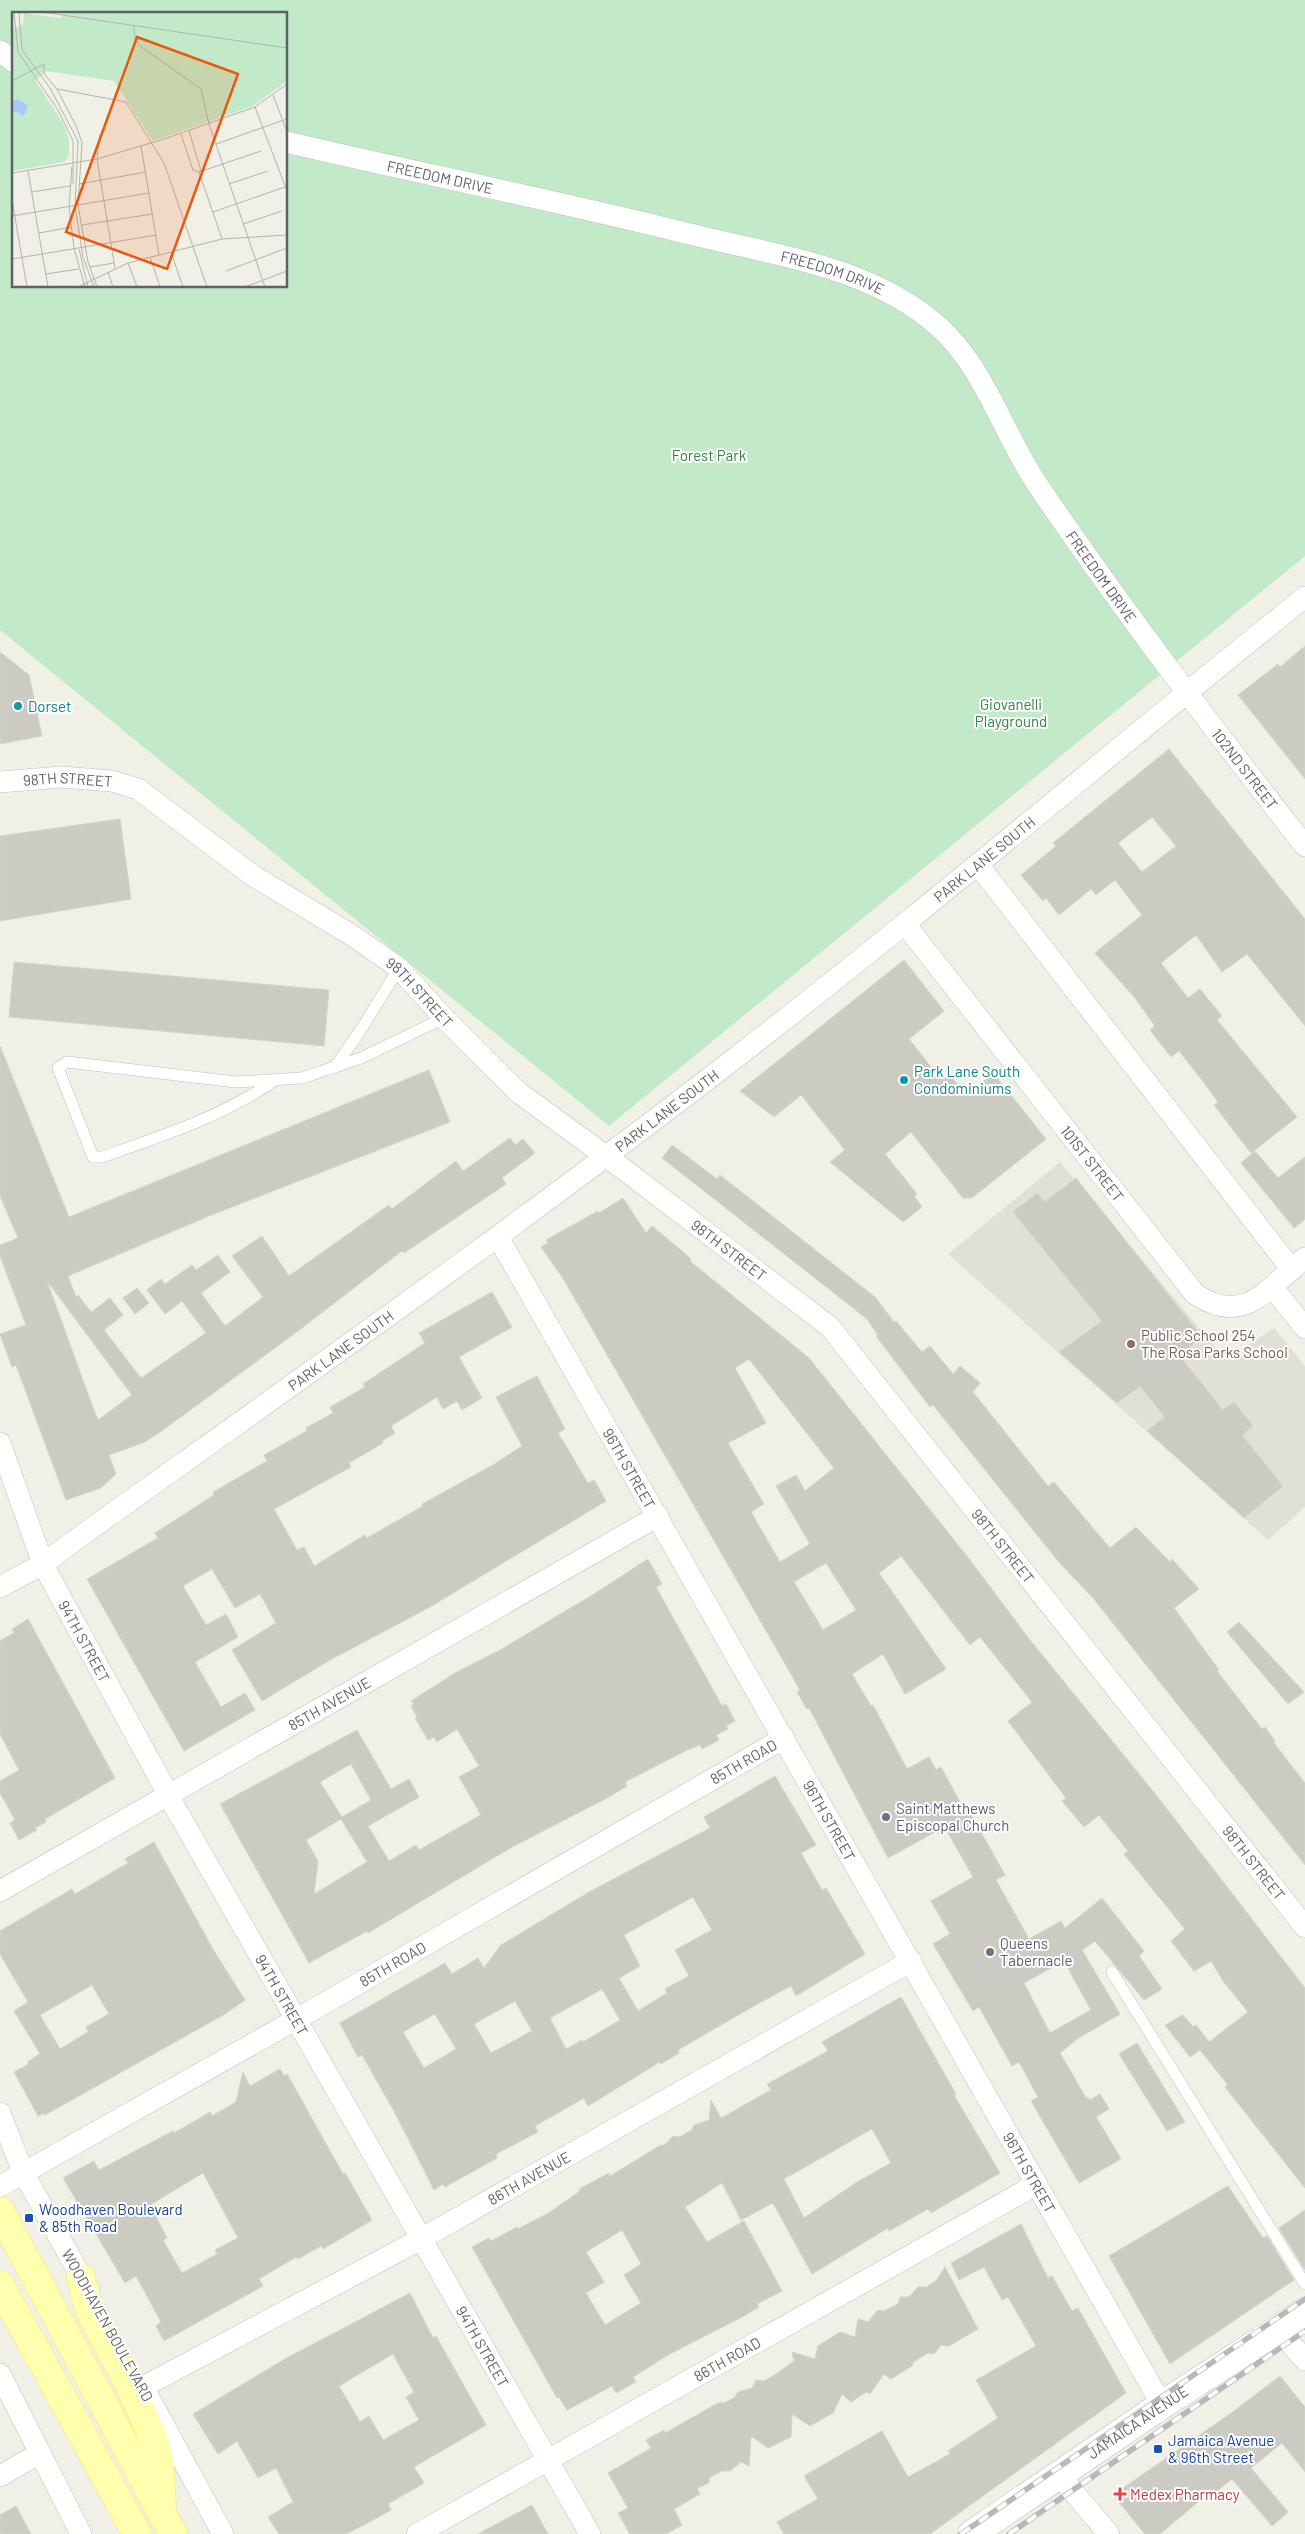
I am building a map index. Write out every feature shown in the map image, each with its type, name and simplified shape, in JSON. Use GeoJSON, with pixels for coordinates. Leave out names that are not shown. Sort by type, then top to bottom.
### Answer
{"type":"FeatureCollection","features":[{"type":"Feature","properties":{"kind":"main road"},"geometry":{"type":"LineString","coordinates":[[0,2211],[168,2525]]}},
{"type":"Feature","properties":{"kind":"main road"},"geometry":{"type":"LineString","coordinates":[[81,2278],[90,2310],[127,2380],[152,2435],[159,2458],[168,2525]]}},
{"type":"Feature","properties":{"kind":"main road"},"geometry":{"type":"LineString","coordinates":[[0,2285],[137,2534]]}},
{"type":"Feature","properties":{"kind":"main road","name":"JAMAICA AVENUE"},"geometry":{"type":"LineString","coordinates":[[972,2534],[1162,2404],[1305,2312]]}},
{"type":"Feature","properties":{"kind":"street"},"geometry":{"type":"LineString","coordinates":[[0,51],[12,60]]}},
{"type":"Feature","properties":{"kind":"street","name":"FREEDOM DRIVE"},"geometry":{"type":"LineString","coordinates":[[288,142],[715,240],[851,274],[894,294],[940,327],[968,361],[1034,480],[1185,693]]}},
{"type":"Feature","properties":{"kind":"street","name":"PARK LANE SOUTH"},"geometry":{"type":"LineString","coordinates":[[0,1587],[42,1564],[498,1236],[734,1060],[979,866],[1185,693],[1305,597]]}},
{"type":"Feature","properties":{"kind":"street","name":"102ND STREET"},"geometry":{"type":"LineString","coordinates":[[1185,693],[1305,846]]}},
{"type":"Feature","properties":{"kind":"street","name":"98TH STREET"},"geometry":{"type":"LineString","coordinates":[[0,782],[61,777],[112,781],[138,788],[252,875],[353,936],[399,968],[444,1018],[518,1092],[606,1155],[830,1327],[1305,1927]]}},
{"type":"Feature","properties":{"kind":"street"},"geometry":{"type":"LineString","coordinates":[[979,866],[1298,1264],[1273,1288],[1305,1328]]}},
{"type":"Feature","properties":{"kind":"street","name":"101ST STREET"},"geometry":{"type":"LineString","coordinates":[[905,924],[1195,1294],[1207,1302],[1227,1308],[1247,1303],[1273,1288]]}},
{"type":"Feature","properties":{"kind":"street","name":"96TH STREET"},"geometry":{"type":"LineString","coordinates":[[498,1236],[1162,2404]]}},
{"type":"Feature","properties":{"kind":"street","name":"94TH STREET"},"geometry":{"type":"LineString","coordinates":[[0,1443],[42,1564],[168,1795],[298,2019],[421,2239],[590,2534]]}},
{"type":"Feature","properties":{"kind":"street","name":"85TH AVENUE"},"geometry":{"type":"LineString","coordinates":[[0,1891],[658,1516]]}},
{"type":"Feature","properties":{"kind":"street","name":"85TH ROAD"},"geometry":{"type":"LineString","coordinates":[[0,2186],[298,2019],[784,1738]]}},
{"type":"Feature","properties":{"kind":"street","name":"86TH AVENUE"},"geometry":{"type":"LineString","coordinates":[[143,2388],[421,2239],[911,1961]]}},
{"type":"Feature","properties":{"kind":"street","name":"WOODHAVEN BOULEVARD"},"geometry":{"type":"LineString","coordinates":[[0,2113],[23,2172],[223,2534]]}},
{"type":"Feature","properties":{"kind":"street","name":"86TH ROAD"},"geometry":{"type":"LineString","coordinates":[[418,2534],[1037,2184]]}},
{"type":"Feature","properties":{"kind":"street"},"geometry":{"type":"LineString","coordinates":[[1279,2330],[1305,2360]]}},
{"type":"Feature","properties":{"kind":"street"},"geometry":{"type":"LineString","coordinates":[[0,2374],[81,2534]]}},
{"type":"Feature","properties":{"kind":"street"},"geometry":{"type":"LineString","coordinates":[[0,2476],[40,2453]]}},
{"type":"Feature","properties":{"kind":"street"},"geometry":{"type":"LineString","coordinates":[[1058,2474],[1109,2534]]}},
{"type":"Feature","properties":{"kind":"lane"},"geometry":{"type":"LineString","coordinates":[[335,1067],[362,1028],[399,968]]}},
{"type":"Feature","properties":{"kind":"lane"},"geometry":{"type":"LineString","coordinates":[[276,1080],[248,1099],[161,1137],[102,1157],[93,1156],[58,1068],[66,1062],[236,1082],[302,1078],[361,1058],[444,1018]]}},
{"type":"Feature","properties":{"kind":"lane"},"geometry":{"type":"LineString","coordinates":[[1112,1972],[1305,2284]]}},
{"type":"Feature","properties":{"kind":"shaded area","name":"Public School 254 The Rosa Parks School"},"geometry":{"type":"Polygon","coordinates":[[[1060,1162],[1226,1360],[1274,1328],[1305,1366],[1305,1507],[1268,1540],[948,1254],[1060,1162]]]}},
{"type":"Feature","properties":{"kind":"green space","name":"Forest Park"},"geometry":{"type":"Polygon","coordinates":[[[0,0],[1305,0],[1305,556],[609,1126],[0,630],[0,0]]]}},
{"type":"Feature","properties":{"kind":"building"},"geometry":{"type":"Polygon","coordinates":[[[1305,646],[1305,779],[1238,695],[1278,664],[1280,667],[1305,646]]]}},
{"type":"Feature","properties":{"kind":"building","name":"Dorset"},"geometry":{"type":"Polygon","coordinates":[[[0,652],[29,675],[42,736],[0,744],[0,652]]]}},
{"type":"Feature","properties":{"kind":"building"},"geometry":{"type":"Polygon","coordinates":[[[1169,749],[1305,919],[1305,1026],[1247,954],[1222,972],[1196,935],[1161,963],[1188,998],[1200,989],[1222,1016],[1217,1020],[1297,1117],[1251,1153],[1214,1105],[1218,1102],[1205,1084],[1179,1051],[1171,1057],[1150,1030],[1155,1026],[1135,998],[1095,953],[1142,915],[1115,880],[1096,895],[1091,889],[1059,915],[1046,898],[1043,901],[1021,875],[1056,846],[1053,843],[1169,749]],[[1152,817],[1118,843],[1142,872],[1176,846],[1152,817]]]}},
{"type":"Feature","properties":{"kind":"building"},"geometry":{"type":"Polygon","coordinates":[[[120,819],[131,899],[0,921],[0,836],[120,819]]]}},
{"type":"Feature","properties":{"kind":"building","name":"Park Lane South Condominiums"},"geometry":{"type":"Polygon","coordinates":[[[904,960],[944,1011],[909,1039],[939,1077],[953,1079],[965,1094],[994,1074],[1046,1139],[972,1198],[963,1198],[911,1132],[885,1154],[917,1194],[914,1196],[922,1207],[903,1222],[830,1162],[845,1150],[801,1095],[774,1117],[740,1091],[904,960]]]}},
{"type":"Feature","properties":{"kind":"building"},"geometry":{"type":"Polygon","coordinates":[[[14,962],[329,990],[324,1046],[9,1017],[14,962]]]}},
{"type":"Feature","properties":{"kind":"building"},"geometry":{"type":"Polygon","coordinates":[[[0,1046],[69,1217],[429,1070],[450,1122],[209,1216],[68,1276],[76,1297],[78,1295],[91,1312],[110,1298],[123,1315],[104,1330],[141,1378],[206,1333],[182,1301],[165,1314],[147,1290],[161,1279],[165,1284],[192,1265],[196,1270],[218,1255],[230,1272],[201,1293],[225,1326],[263,1297],[232,1256],[262,1236],[289,1276],[389,1205],[392,1209],[456,1161],[463,1171],[510,1138],[515,1145],[523,1139],[535,1153],[502,1178],[506,1184],[404,1253],[402,1251],[294,1334],[163,1430],[145,1442],[109,1455],[116,1474],[101,1488],[66,1500],[16,1365],[12,1367],[0,1334],[26,1325],[0,1256],[0,1245],[18,1238],[0,1196],[0,1046]],[[47,1281],[98,1420],[132,1395],[47,1281]]]}},
{"type":"Feature","properties":{"kind":"building"},"geometry":{"type":"Polygon","coordinates":[[[672,1145],[717,1179],[720,1175],[875,1297],[894,1322],[896,1321],[922,1352],[930,1346],[953,1374],[960,1366],[980,1383],[973,1392],[1048,1486],[1054,1482],[1110,1548],[1136,1527],[1170,1562],[1172,1559],[1199,1589],[1174,1608],[1219,1670],[1217,1671],[1262,1729],[1265,1727],[1275,1741],[1274,1743],[1305,1783],[1305,1865],[1093,1598],[1058,1561],[933,1405],[930,1407],[876,1336],[878,1335],[867,1319],[662,1158],[672,1145]]]}},
{"type":"Feature","properties":{"kind":"building"},"geometry":{"type":"Polygon","coordinates":[[[1255,1151],[1278,1178],[1305,1157],[1305,1219],[1294,1228],[1241,1163],[1255,1151]]]}},
{"type":"Feature","properties":{"kind":"building"},"geometry":{"type":"Polygon","coordinates":[[[1076,1178],[1202,1337],[1179,1355],[1223,1410],[1234,1402],[1253,1426],[1242,1435],[1283,1486],[1244,1518],[1147,1431],[1165,1417],[1140,1386],[1117,1403],[1059,1352],[1102,1321],[1013,1212],[1037,1193],[1045,1202],[1076,1178]]]}},
{"type":"Feature","properties":{"kind":"building"},"geometry":{"type":"Polygon","coordinates":[[[623,1198],[646,1233],[652,1226],[691,1259],[690,1261],[809,1358],[970,1560],[1030,1640],[1157,1796],[1305,1988],[1305,2188],[1225,2087],[1228,2085],[1200,2050],[1205,2046],[1190,2057],[1165,2025],[1183,2015],[1193,2027],[1196,2025],[1209,2042],[1248,2012],[1223,1981],[1211,1961],[1194,1971],[1171,1941],[1185,1929],[1124,1854],[1128,1851],[1099,1815],[1084,1827],[1062,1801],[1066,1798],[1008,1721],[1032,1702],[980,1637],[970,1645],[901,1556],[879,1573],[946,1669],[905,1694],[883,1654],[852,1674],[871,1706],[873,1705],[907,1769],[929,1757],[936,1770],[941,1767],[961,1804],[964,1802],[1005,1875],[996,1880],[1029,1939],[1061,1921],[1065,1928],[1102,1898],[1144,1951],[1139,1956],[1162,1989],[1144,2000],[1095,1941],[1082,1950],[1120,2014],[1077,2039],[1060,2053],[1086,2098],[1088,2097],[1090,2100],[1100,2094],[1109,2109],[1096,2117],[1121,2159],[1079,2183],[1031,2101],[1038,2097],[1019,2062],[1012,2066],[979,2007],[973,2011],[933,1944],[950,1934],[931,1901],[973,1877],[946,1829],[938,1834],[937,1831],[888,1858],[809,1708],[807,1709],[797,1692],[800,1690],[564,1280],[541,1247],[548,1243],[546,1240],[598,1211],[599,1213],[623,1198]],[[749,1359],[735,1368],[766,1423],[728,1443],[764,1504],[751,1512],[780,1562],[810,1544],[776,1486],[796,1475],[805,1491],[834,1468],[749,1359]],[[826,1563],[794,1582],[823,1630],[856,1610],[826,1563]],[[1064,1961],[1024,1983],[1050,2033],[1091,2010],[1064,1961]]]}},
{"type":"Feature","properties":{"kind":"building"},"geometry":{"type":"Polygon","coordinates":[[[137,1288],[149,1303],[135,1314],[123,1298],[137,1288]]]}},
{"type":"Feature","properties":{"kind":"building"},"geometry":{"type":"Polygon","coordinates":[[[492,1292],[512,1327],[459,1357],[482,1398],[462,1410],[457,1401],[443,1409],[437,1397],[391,1426],[395,1433],[382,1441],[383,1443],[349,1463],[351,1467],[274,1509],[297,1550],[304,1547],[314,1566],[365,1535],[367,1538],[423,1506],[422,1504],[493,1465],[522,1446],[496,1397],[537,1376],[565,1429],[558,1433],[588,1483],[594,1480],[606,1501],[430,1607],[330,1660],[262,1701],[232,1650],[276,1623],[260,1594],[235,1608],[212,1569],[183,1586],[206,1625],[226,1614],[238,1637],[195,1662],[221,1707],[245,1693],[255,1710],[184,1751],[87,1579],[158,1538],[155,1533],[214,1495],[213,1492],[267,1461],[264,1455],[307,1431],[306,1428],[333,1413],[330,1407],[365,1387],[363,1384],[425,1343],[419,1333],[492,1292]]]}},
{"type":"Feature","properties":{"kind":"building"},"geometry":{"type":"Polygon","coordinates":[[[648,1559],[662,1584],[656,1587],[722,1706],[726,1704],[735,1721],[726,1726],[728,1729],[716,1735],[719,1740],[702,1749],[700,1745],[687,1750],[625,1782],[627,1786],[609,1797],[512,1847],[368,1933],[367,1931],[309,1963],[220,1804],[357,1730],[391,1789],[409,1779],[419,1797],[368,1826],[389,1861],[416,1845],[419,1850],[481,1815],[459,1777],[479,1766],[457,1729],[437,1742],[434,1737],[428,1740],[415,1718],[417,1717],[411,1706],[414,1704],[411,1701],[455,1673],[500,1650],[594,1594],[648,1559]],[[351,1764],[320,1782],[342,1817],[371,1800],[351,1764]],[[341,1819],[306,1840],[318,1861],[314,1894],[367,1862],[341,1819]]]}},
{"type":"Feature","properties":{"kind":"building"},"geometry":{"type":"Polygon","coordinates":[[[28,1619],[115,1778],[45,1819],[46,1822],[35,1828],[37,1830],[19,1840],[10,1823],[15,1820],[0,1793],[0,1781],[19,1770],[0,1734],[0,1641],[14,1633],[12,1629],[28,1619]]]}},
{"type":"Feature","properties":{"kind":"building"},"geometry":{"type":"Polygon","coordinates":[[[1239,1622],[1304,1692],[1288,1704],[1227,1632],[1239,1622]]]}},
{"type":"Feature","properties":{"kind":"building"},"geometry":{"type":"Polygon","coordinates":[[[775,1776],[816,1845],[801,1853],[822,1890],[826,1888],[865,1954],[796,1996],[791,1986],[752,2007],[678,2050],[679,2053],[661,2064],[660,2062],[588,2106],[584,2098],[535,2126],[538,2132],[496,2154],[497,2158],[445,2187],[443,2184],[434,2190],[394,2111],[362,2055],[358,2057],[340,2023],[445,1963],[452,1974],[478,1958],[484,1968],[501,1945],[589,1892],[710,1828],[704,1817],[775,1776]],[[693,1897],[624,1935],[640,1966],[619,1978],[638,2011],[667,1993],[665,1989],[689,1976],[675,1950],[712,1930],[693,1897]],[[602,1989],[550,2018],[566,2049],[582,2040],[583,2042],[620,2020],[602,1989]],[[515,2001],[474,2024],[491,2053],[532,2031],[515,2001]],[[435,2014],[403,2032],[424,2068],[456,2049],[435,2014]]]}},
{"type":"Feature","properties":{"kind":"building"},"geometry":{"type":"Polygon","coordinates":[[[154,1842],[214,1951],[245,2000],[225,2014],[45,2115],[44,2113],[38,2116],[14,2072],[29,2064],[27,2062],[40,2054],[14,2011],[28,2002],[0,1954],[0,1931],[72,1889],[75,1894],[128,1863],[125,1859],[154,1842]],[[92,1985],[40,2015],[60,2049],[88,2032],[86,2027],[109,2014],[92,1985]]]}},
{"type":"Feature","properties":{"kind":"building"},"geometry":{"type":"Polygon","coordinates":[[[901,1997],[956,2094],[954,2095],[1000,2173],[931,2213],[928,2209],[889,2231],[888,2228],[812,2274],[773,2203],[741,2220],[722,2183],[685,2207],[707,2242],[744,2221],[782,2291],[757,2304],[759,2307],[740,2318],[668,2355],[633,2377],[636,2382],[616,2393],[612,2386],[567,2410],[559,2397],[557,2398],[472,2247],[489,2238],[491,2241],[517,2227],[518,2229],[550,2212],[580,2191],[579,2189],[609,2173],[610,2176],[659,2146],[665,2145],[673,2136],[680,2137],[692,2130],[694,2125],[709,2120],[711,2100],[721,2118],[771,2090],[767,2084],[828,2051],[822,2042],[901,1997]],[[872,2129],[784,2179],[804,2218],[857,2182],[891,2163],[872,2129]],[[622,2230],[586,2252],[604,2282],[586,2293],[605,2325],[641,2303],[624,2275],[641,2264],[622,2230]]]}},
{"type":"Feature","properties":{"kind":"building"},"geometry":{"type":"Polygon","coordinates":[[[1137,2043],[1185,2122],[1167,2131],[1119,2054],[1137,2043]]]}},
{"type":"Feature","properties":{"kind":"building"},"geometry":{"type":"Polygon","coordinates":[[[280,2069],[284,2076],[287,2074],[343,2174],[345,2173],[372,2220],[323,2249],[321,2246],[298,2259],[296,2257],[259,2279],[263,2286],[164,2341],[156,2326],[161,2322],[136,2276],[125,2283],[63,2178],[94,2161],[99,2170],[173,2131],[174,2133],[210,2112],[212,2116],[236,2102],[243,2072],[250,2086],[280,2069]],[[203,2173],[150,2205],[167,2238],[163,2240],[182,2273],[217,2254],[215,2250],[238,2238],[203,2173]]]}},
{"type":"Feature","properties":{"kind":"building"},"geometry":{"type":"Polygon","coordinates":[[[1228,2186],[1263,2238],[1267,2236],[1294,2280],[1170,2364],[1109,2256],[1228,2186]]]}},
{"type":"Feature","properties":{"kind":"building"},"geometry":{"type":"Polygon","coordinates":[[[1305,2210],[1305,2270],[1279,2228],[1305,2210]]]}},
{"type":"Feature","properties":{"kind":"building"},"geometry":{"type":"Polygon","coordinates":[[[1021,2224],[1048,2278],[1052,2276],[1072,2311],[1078,2308],[1126,2393],[930,2534],[784,2534],[777,2522],[818,2499],[804,2476],[882,2431],[908,2477],[950,2454],[948,2451],[998,2418],[976,2380],[1036,2346],[1008,2297],[1002,2300],[984,2267],[959,2280],[951,2263],[1021,2224]]]}},
{"type":"Feature","properties":{"kind":"building"},"geometry":{"type":"Polygon","coordinates":[[[945,2267],[978,2329],[949,2346],[941,2345],[934,2354],[928,2353],[891,2379],[884,2374],[870,2394],[866,2392],[851,2402],[842,2394],[833,2413],[810,2426],[792,2414],[791,2437],[768,2448],[751,2436],[749,2466],[741,2462],[730,2471],[722,2471],[709,2478],[709,2483],[697,2488],[700,2494],[674,2509],[682,2525],[666,2534],[630,2534],[618,2513],[628,2508],[608,2473],[651,2448],[646,2440],[664,2430],[665,2433],[718,2403],[724,2403],[734,2398],[738,2392],[752,2388],[756,2380],[764,2381],[773,2376],[794,2361],[792,2352],[815,2359],[818,2346],[840,2332],[855,2337],[858,2319],[868,2322],[878,2310],[884,2311],[898,2304],[900,2297],[909,2297],[918,2287],[926,2287],[936,2281],[945,2267]]]}},
{"type":"Feature","properties":{"kind":"building"},"geometry":{"type":"Polygon","coordinates":[[[410,2293],[433,2338],[436,2336],[486,2425],[414,2467],[424,2483],[388,2504],[391,2510],[364,2525],[346,2534],[279,2534],[268,2517],[293,2502],[276,2468],[258,2478],[237,2441],[218,2454],[193,2414],[285,2359],[410,2293]],[[393,2354],[339,2386],[360,2422],[369,2416],[383,2440],[419,2420],[406,2397],[414,2392],[393,2354]]]}},
{"type":"Feature","properties":{"kind":"building"},"geometry":{"type":"Polygon","coordinates":[[[1280,2376],[1305,2407],[1305,2472],[1282,2443],[1251,2468],[1288,2512],[1272,2526],[1232,2479],[1216,2492],[1215,2490],[1198,2502],[1160,2534],[1145,2534],[1113,2495],[1230,2414],[1280,2376]]]}},
{"type":"Feature","properties":{"kind":"building"},"geometry":{"type":"Polygon","coordinates":[[[532,2505],[548,2534],[478,2534],[532,2505]]]}},
{"type":"Feature","properties":{"kind":"building"},"geometry":{"type":"Polygon","coordinates":[[[16,2506],[31,2534],[0,2534],[0,2515],[16,2506]]]}},
{"type":"Feature","properties":{"kind":"railway"},"geometry":{"type":"LineString","coordinates":[[961,2534],[1305,2299]]}},
{"type":"Feature","properties":{"kind":"railway"},"geometry":{"type":"LineString","coordinates":[[1009,2534],[1305,2331]]}},
{"type":"Feature","properties":{"kind":"place","name":"Dorset"},"geometry":{"type":"Point","coordinates":[18,706]}},
{"type":"Feature","properties":{"kind":"place","name":"Park Lane South Condominiums"},"geometry":{"type":"Point","coordinates":[904,1080]}},
{"type":"Feature","properties":{"kind":"place","name":"Public School 254 The Rosa Parks School"},"geometry":{"type":"Point","coordinates":[1131,1344]}},
{"type":"Feature","properties":{"kind":"place","name":"Saint Matthews Episcopal Church"},"geometry":{"type":"Point","coordinates":[886,1817]}},
{"type":"Feature","properties":{"kind":"place","name":"Queens Tabernacle"},"geometry":{"type":"Point","coordinates":[990,1952]}},
{"type":"Feature","properties":{"kind":"place","name":"Woodhaven Boulevard & 85th Road"},"geometry":{"type":"Point","coordinates":[29,2218]}},
{"type":"Feature","properties":{"kind":"place","name":"Jamaica Avenue & 96th Street"},"geometry":{"type":"Point","coordinates":[1158,2449]}},
{"type":"Feature","properties":{"kind":"place","name":"Medex Pharmacy"},"geometry":{"type":"Point","coordinates":[1120,2494]}},
{"type":"Feature","properties":{"kind":"park label","name":"Giovanelli Playground"},"geometry":{"type":"Point","coordinates":[1011,712]}}]}
